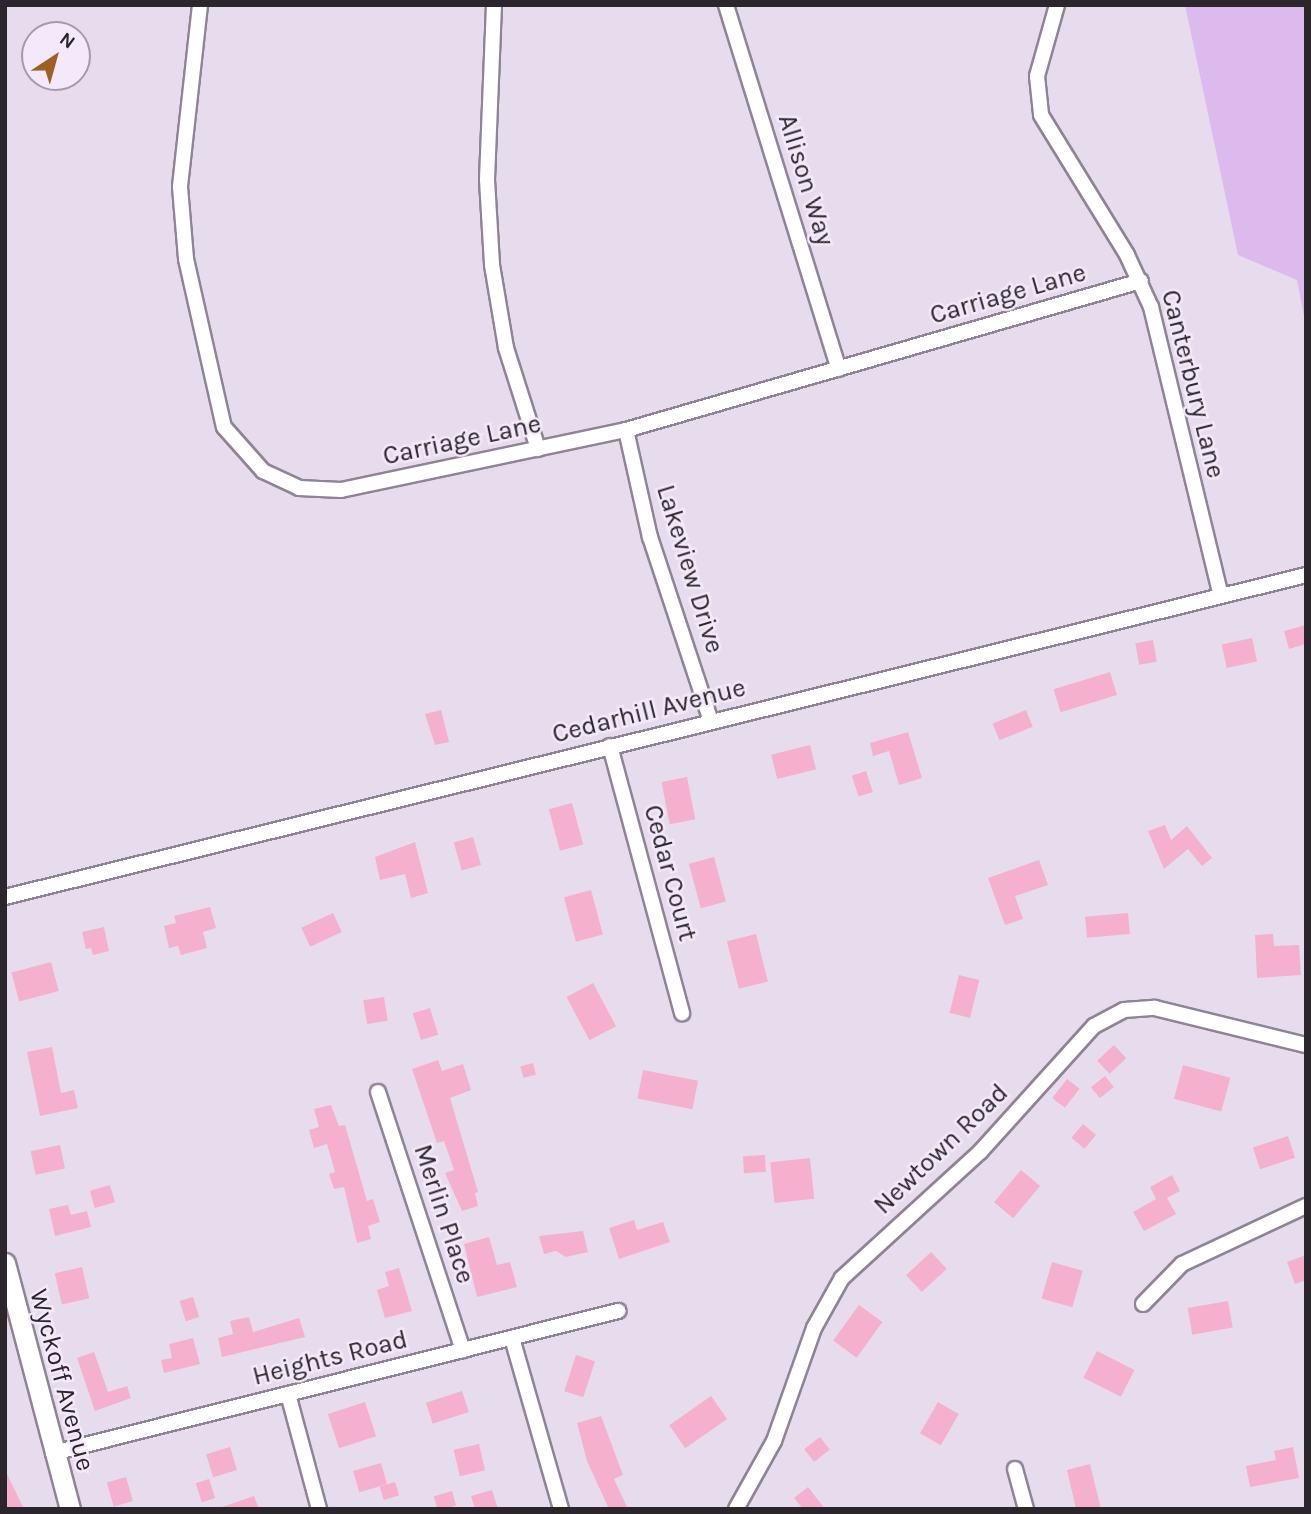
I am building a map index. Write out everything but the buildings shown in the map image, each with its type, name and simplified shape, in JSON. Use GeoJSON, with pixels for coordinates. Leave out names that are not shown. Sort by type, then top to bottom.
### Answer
{"type":"FeatureCollection","features":[{"type":"Feature","properties":{"kind":"main road","name":"Wyckoff Avenue"},"geometry":{"type":"LineString","coordinates":[[5,1263],[9,1294],[70,1509]]}},
{"type":"Feature","properties":{"kind":"street","name":"Carriage Lane"},"geometry":{"type":"LineString","coordinates":[[200,5],[183,148],[181,227],[215,401],[235,445],[280,481],[321,491],[626,430],[1140,281]]}},
{"type":"Feature","properties":{"kind":"street"},"geometry":{"type":"LineString","coordinates":[[494,5],[488,216],[504,337],[538,449]]}},
{"type":"Feature","properties":{"kind":"street","name":"Allison Way"},"geometry":{"type":"LineString","coordinates":[[726,5],[839,369]]}},
{"type":"Feature","properties":{"kind":"street","name":"Canterbury Lane"},"geometry":{"type":"LineString","coordinates":[[1057,5],[1037,76],[1041,114],[1140,281],[1220,593]]}},
{"type":"Feature","properties":{"kind":"street","name":"Lakeview Drive"},"geometry":{"type":"LineString","coordinates":[[626,430],[650,537],[711,721]]}},
{"type":"Feature","properties":{"kind":"street","name":"Cedarhill Avenue"},"geometry":{"type":"LineString","coordinates":[[5,897],[1220,593],[1306,575]]}},
{"type":"Feature","properties":{"kind":"street","name":"Cedar Court"},"geometry":{"type":"LineString","coordinates":[[610,746],[682,1013]]}},
{"type":"Feature","properties":{"kind":"street","name":"Newtown Road"},"geometry":{"type":"LineString","coordinates":[[737,1508],[774,1441],[814,1328],[842,1278],[981,1152],[1094,1026],[1124,1010],[1154,1007],[1306,1045]]}},
{"type":"Feature","properties":{"kind":"street","name":"Merlin Place"},"geometry":{"type":"LineString","coordinates":[[378,1093],[463,1350]]}},
{"type":"Feature","properties":{"kind":"street"},"geometry":{"type":"LineString","coordinates":[[1143,1304],[1182,1264],[1306,1206]]}},
{"type":"Feature","properties":{"kind":"street","name":"Heights Road"},"geometry":{"type":"LineString","coordinates":[[53,1453],[618,1311]]}},
{"type":"Feature","properties":{"kind":"street"},"geometry":{"type":"LineString","coordinates":[[512,1338],[561,1509]]}},
{"type":"Feature","properties":{"kind":"street"},"geometry":{"type":"LineString","coordinates":[[288,1394],[320,1509]]}},
{"type":"Feature","properties":{"kind":"street"},"geometry":{"type":"LineString","coordinates":[[1016,1469],[1026,1509]]}},
{"type":"Feature","properties":{"kind":"shaded area"},"geometry":{"type":"Polygon","coordinates":[[[1185,5],[1306,5],[1306,327],[1297,280],[1238,255],[1185,5]]]}}]}
